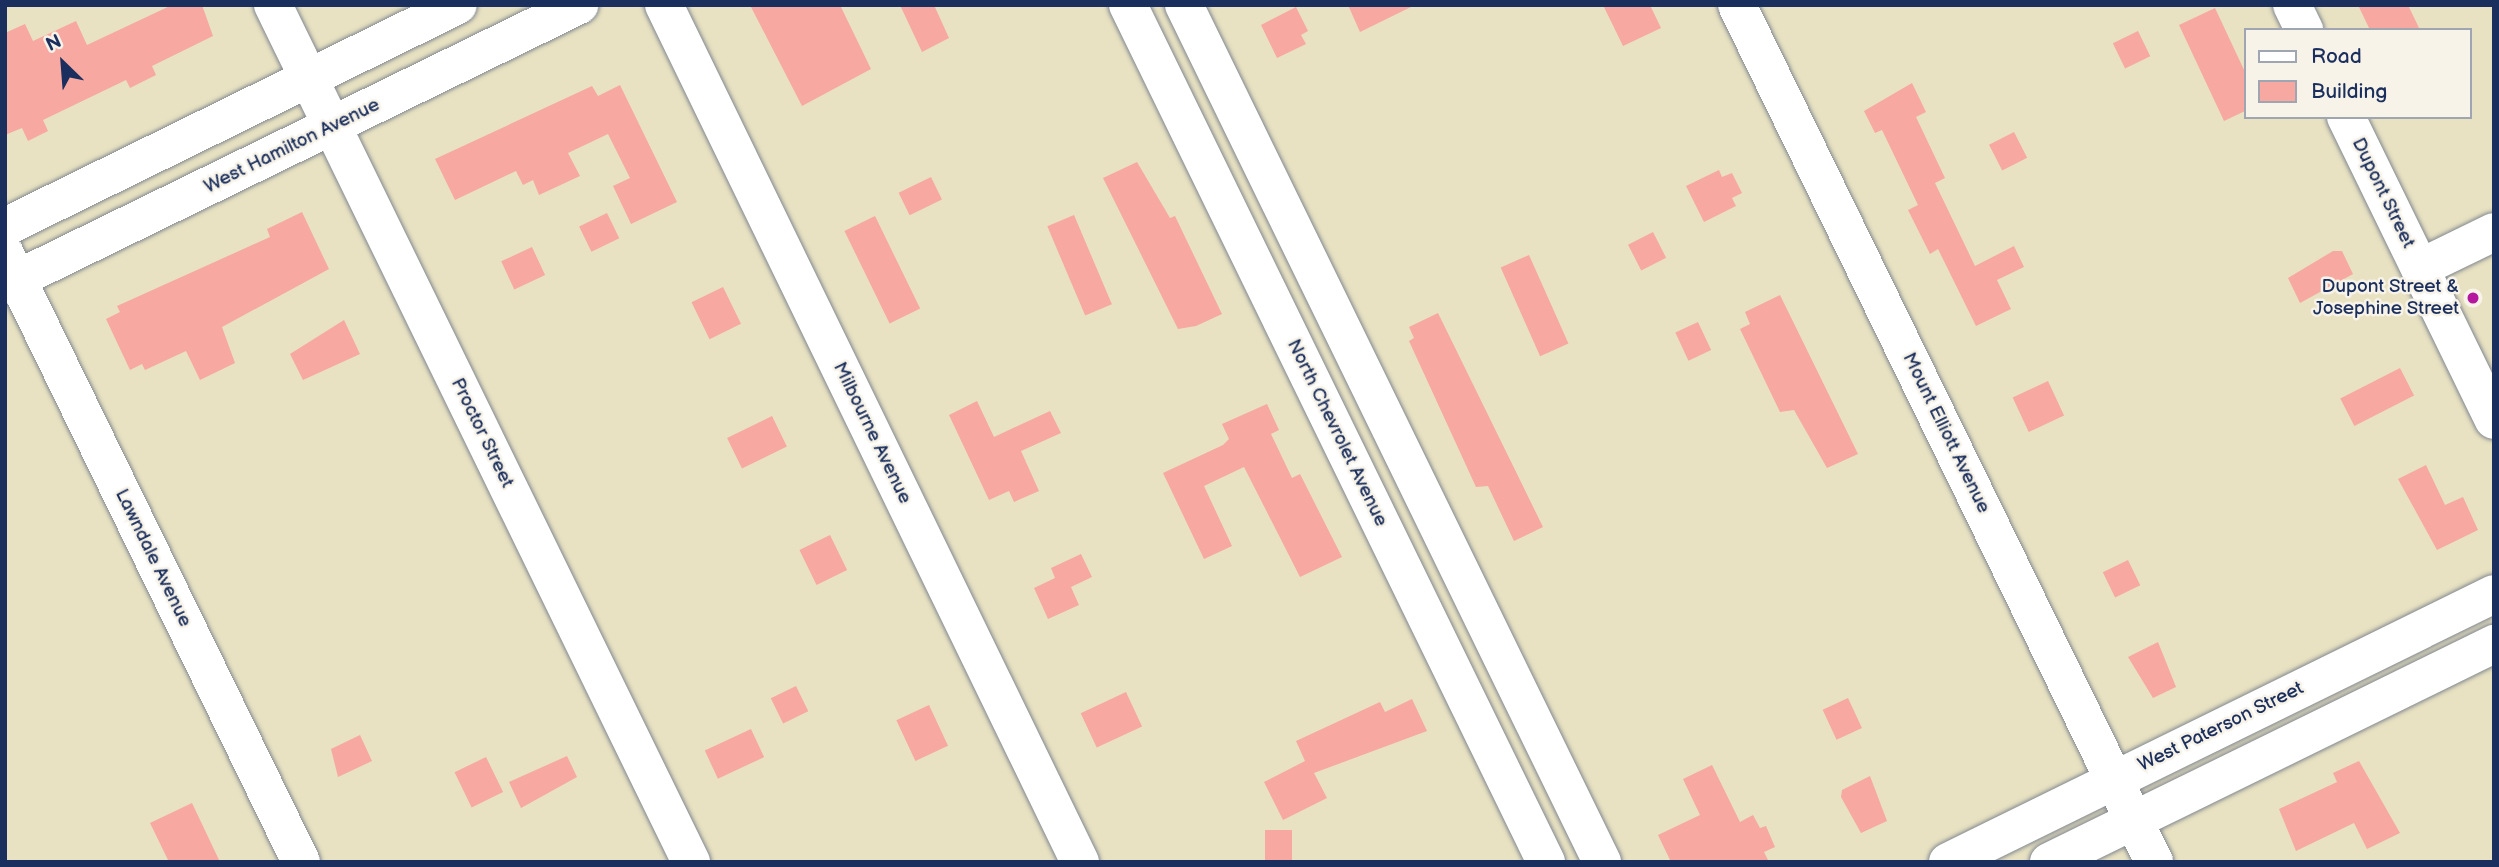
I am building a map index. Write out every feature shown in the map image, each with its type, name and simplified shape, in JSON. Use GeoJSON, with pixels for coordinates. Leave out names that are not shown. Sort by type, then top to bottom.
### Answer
{"type":"FeatureCollection","features":[{"type":"Feature","properties":{"kind":"street","name":"Proctor Street"},"geometry":{"type":"LineString","coordinates":[[273,5],[691,862]]}},
{"type":"Feature","properties":{"kind":"street"},"geometry":{"type":"LineString","coordinates":[[5,227],[458,5]]}},
{"type":"Feature","properties":{"kind":"street","name":"West Hamilton Avenue"},"geometry":{"type":"LineString","coordinates":[[9,273],[332,126],[579,5]]}},
{"type":"Feature","properties":{"kind":"street","name":"Milbourne Avenue"},"geometry":{"type":"LineString","coordinates":[[664,5],[1080,862]]}},
{"type":"Feature","properties":{"kind":"street","name":"North Chevrolet Avenue"},"geometry":{"type":"LineString","coordinates":[[1128,5],[1546,862]]}},
{"type":"Feature","properties":{"kind":"street"},"geometry":{"type":"LineString","coordinates":[[1184,5],[1602,862]]}},
{"type":"Feature","properties":{"kind":"street","name":"Mount Elliott Avenue"},"geometry":{"type":"LineString","coordinates":[[1737,5],[2154,862]]}},
{"type":"Feature","properties":{"kind":"street"},"geometry":{"type":"LineString","coordinates":[[2292,5],[2303,28]]}},
{"type":"Feature","properties":{"kind":"street","name":"Dupont Street"},"geometry":{"type":"LineString","coordinates":[[2347,119],[2494,420]]}},
{"type":"Feature","properties":{"kind":"street"},"geometry":{"type":"LineString","coordinates":[[2420,268],[2494,232]]}},
{"type":"Feature","properties":{"kind":"street","name":"Lawndale Avenue"},"geometry":{"type":"LineString","coordinates":[[9,273],[301,862]]}},
{"type":"Feature","properties":{"kind":"street"},"geometry":{"type":"LineString","coordinates":[[1306,369],[1351,348]]}},
{"type":"Feature","properties":{"kind":"street","name":"West Paterson Street"},"geometry":{"type":"LineString","coordinates":[[1948,862],[2494,594]]}},
{"type":"Feature","properties":{"kind":"street"},"geometry":{"type":"LineString","coordinates":[[2049,862],[2494,644]]}},
{"type":"Feature","properties":{"kind":"building"},"geometry":{"type":"Polygon","coordinates":[[[172,5],[202,5],[213,36],[152,66],[156,75],[130,88],[126,80],[43,120],[48,131],[28,141],[22,128],[5,135],[5,33],[25,24],[33,41],[76,21],[87,45],[172,5]]]}},
{"type":"Feature","properties":{"kind":"building"},"geometry":{"type":"Polygon","coordinates":[[[750,5],[840,5],[871,69],[802,106],[750,5]]]}},
{"type":"Feature","properties":{"kind":"building"},"geometry":{"type":"Polygon","coordinates":[[[900,5],[934,5],[949,38],[922,52],[900,5]]]}},
{"type":"Feature","properties":{"kind":"building"},"geometry":{"type":"Polygon","coordinates":[[[1348,5],[1415,5],[1360,32],[1348,5]]]}},
{"type":"Feature","properties":{"kind":"building"},"geometry":{"type":"Polygon","coordinates":[[[1603,5],[1650,5],[1661,28],[1623,46],[1603,5]]]}},
{"type":"Feature","properties":{"kind":"building"},"geometry":{"type":"Polygon","coordinates":[[[2358,5],[2408,5],[2419,28],[2369,28],[2358,5]]]}},
{"type":"Feature","properties":{"kind":"building"},"geometry":{"type":"Polygon","coordinates":[[[1296,7],[1308,31],[1301,35],[1306,44],[1277,58],[1261,25],[1296,7]]]}},
{"type":"Feature","properties":{"kind":"building"},"geometry":{"type":"Polygon","coordinates":[[[2215,8],[2244,70],[2244,111],[2224,121],[2179,25],[2215,8]]]}},
{"type":"Feature","properties":{"kind":"building"},"geometry":{"type":"Polygon","coordinates":[[[2138,31],[2150,56],[2125,68],[2113,43],[2138,31]]]}},
{"type":"Feature","properties":{"kind":"building"},"geometry":{"type":"Polygon","coordinates":[[[1912,83],[1926,112],[1916,117],[1945,178],[1935,183],[1975,266],[2014,246],[2024,267],[1997,280],[2011,309],[1976,326],[1938,249],[1930,254],[1908,210],[1918,205],[1882,130],[1875,133],[1864,111],[1912,83]]]}},
{"type":"Feature","properties":{"kind":"building"},"geometry":{"type":"Polygon","coordinates":[[[620,85],[677,202],[631,224],[613,186],[630,178],[608,134],[568,153],[580,176],[539,195],[533,180],[523,185],[516,171],[455,200],[435,159],[592,86],[598,96],[620,85]]]}},
{"type":"Feature","properties":{"kind":"building"},"geometry":{"type":"Polygon","coordinates":[[[2014,132],[2027,158],[2002,171],[1989,145],[2014,132]]]}},
{"type":"Feature","properties":{"kind":"building"},"geometry":{"type":"Polygon","coordinates":[[[1137,162],[1170,218],[1175,216],[1222,314],[1196,326],[1178,329],[1103,178],[1137,162]]]}},
{"type":"Feature","properties":{"kind":"building"},"geometry":{"type":"Polygon","coordinates":[[[1719,170],[1722,177],[1732,173],[1742,193],[1732,198],[1736,206],[1704,222],[1686,186],[1719,170]]]}},
{"type":"Feature","properties":{"kind":"building"},"geometry":{"type":"Polygon","coordinates":[[[931,177],[942,199],[910,215],[899,193],[931,177]]]}},
{"type":"Feature","properties":{"kind":"building"},"geometry":{"type":"Polygon","coordinates":[[[302,212],[329,269],[222,327],[235,363],[200,380],[186,351],[145,370],[142,364],[130,370],[106,319],[120,312],[117,306],[270,237],[267,229],[302,212]]]}},
{"type":"Feature","properties":{"kind":"building"},"geometry":{"type":"Polygon","coordinates":[[[607,213],[619,238],[591,252],[579,227],[607,213]]]}},
{"type":"Feature","properties":{"kind":"building"},"geometry":{"type":"Polygon","coordinates":[[[1074,215],[1112,304],[1085,316],[1047,226],[1074,215]]]}},
{"type":"Feature","properties":{"kind":"building"},"geometry":{"type":"Polygon","coordinates":[[[875,216],[920,309],[890,323],[844,231],[875,216]]]}},
{"type":"Feature","properties":{"kind":"building"},"geometry":{"type":"Polygon","coordinates":[[[1653,232],[1666,258],[1641,271],[1628,245],[1653,232]]]}},
{"type":"Feature","properties":{"kind":"building"},"geometry":{"type":"Polygon","coordinates":[[[532,247],[545,275],[514,289],[501,261],[532,247]]]}},
{"type":"Feature","properties":{"kind":"building"},"geometry":{"type":"Polygon","coordinates":[[[2333,251],[2342,251],[2353,274],[2300,303],[2288,278],[2333,251]]]}},
{"type":"Feature","properties":{"kind":"building"},"geometry":{"type":"Polygon","coordinates":[[[1529,255],[1568,344],[1540,356],[1501,268],[1529,255]]]}},
{"type":"Feature","properties":{"kind":"building"},"geometry":{"type":"Polygon","coordinates":[[[723,287],[741,324],[710,339],[692,302],[723,287]]]}},
{"type":"Feature","properties":{"kind":"building"},"geometry":{"type":"Polygon","coordinates":[[[1780,295],[1858,454],[1827,468],[1794,410],[1780,412],[1740,329],[1750,324],[1745,312],[1780,295]]]}},
{"type":"Feature","properties":{"kind":"building"},"geometry":{"type":"Polygon","coordinates":[[[1438,313],[1543,527],[1514,541],[1488,486],[1476,487],[1409,341],[1414,338],[1409,327],[1438,313]]]}},
{"type":"Feature","properties":{"kind":"building"},"geometry":{"type":"Polygon","coordinates":[[[344,320],[360,354],[303,380],[290,354],[344,320]]]}},
{"type":"Feature","properties":{"kind":"building"},"geometry":{"type":"Polygon","coordinates":[[[1698,322],[1711,350],[1688,361],[1675,333],[1698,322]]]}},
{"type":"Feature","properties":{"kind":"building"},"geometry":{"type":"Polygon","coordinates":[[[2400,368],[2414,396],[2354,426],[2340,398],[2400,368]]]}},
{"type":"Feature","properties":{"kind":"building"},"geometry":{"type":"Polygon","coordinates":[[[2048,381],[2064,415],[2029,432],[2013,397],[2048,381]]]}},
{"type":"Feature","properties":{"kind":"building"},"geometry":{"type":"Polygon","coordinates":[[[977,401],[994,437],[1050,411],[1061,433],[1021,451],[1039,491],[1014,502],[1009,491],[989,500],[949,415],[977,401]]]}},
{"type":"Feature","properties":{"kind":"building"},"geometry":{"type":"Polygon","coordinates":[[[1267,404],[1279,430],[1271,434],[1292,478],[1300,474],[1342,557],[1300,577],[1244,467],[1204,486],[1232,546],[1204,559],[1163,473],[1223,445],[1229,439],[1222,424],[1267,404]]]}},
{"type":"Feature","properties":{"kind":"building"},"geometry":{"type":"Polygon","coordinates":[[[772,416],[787,447],[742,468],[727,438],[772,416]]]}},
{"type":"Feature","properties":{"kind":"building"},"geometry":{"type":"Polygon","coordinates":[[[2426,465],[2445,505],[2463,497],[2478,530],[2437,550],[2398,479],[2426,465]]]}},
{"type":"Feature","properties":{"kind":"building"},"geometry":{"type":"Polygon","coordinates":[[[830,535],[847,570],[817,585],[799,550],[830,535]]]}},
{"type":"Feature","properties":{"kind":"building"},"geometry":{"type":"Polygon","coordinates":[[[1081,554],[1092,577],[1071,587],[1079,605],[1048,619],[1034,588],[1055,578],[1051,568],[1081,554]]]}},
{"type":"Feature","properties":{"kind":"building"},"geometry":{"type":"Polygon","coordinates":[[[2128,560],[2140,585],[2115,597],[2103,572],[2128,560]]]}},
{"type":"Feature","properties":{"kind":"building"},"geometry":{"type":"Polygon","coordinates":[[[2158,642],[2176,687],[2153,698],[2128,657],[2158,642]]]}},
{"type":"Feature","properties":{"kind":"building"},"geometry":{"type":"Polygon","coordinates":[[[796,686],[808,711],[783,723],[771,698],[796,686]]]}},
{"type":"Feature","properties":{"kind":"building"},"geometry":{"type":"Polygon","coordinates":[[[1126,692],[1142,726],[1097,748],[1081,713],[1126,692]]]}},
{"type":"Feature","properties":{"kind":"building"},"geometry":{"type":"Polygon","coordinates":[[[1848,698],[1862,728],[1837,740],[1823,710],[1848,698]]]}},
{"type":"Feature","properties":{"kind":"building"},"geometry":{"type":"Polygon","coordinates":[[[1412,699],[1427,731],[1314,773],[1327,798],[1283,820],[1264,782],[1305,761],[1296,741],[1380,702],[1385,712],[1412,699]]]}},
{"type":"Feature","properties":{"kind":"building"},"geometry":{"type":"Polygon","coordinates":[[[929,705],[948,746],[915,761],[896,720],[929,705]]]}},
{"type":"Feature","properties":{"kind":"building"},"geometry":{"type":"Polygon","coordinates":[[[751,729],[764,757],[718,779],[705,751],[751,729]]]}},
{"type":"Feature","properties":{"kind":"building"},"geometry":{"type":"Polygon","coordinates":[[[360,735],[372,761],[338,777],[331,749],[360,735]]]}},
{"type":"Feature","properties":{"kind":"building"},"geometry":{"type":"Polygon","coordinates":[[[567,756],[577,777],[521,808],[509,782],[567,756]]]}},
{"type":"Feature","properties":{"kind":"building"},"geometry":{"type":"Polygon","coordinates":[[[486,757],[503,792],[472,807],[455,772],[486,757]]]}},
{"type":"Feature","properties":{"kind":"building"},"geometry":{"type":"Polygon","coordinates":[[[2359,761],[2400,833],[2367,849],[2354,823],[2296,851],[2279,809],[2337,782],[2333,773],[2359,761]]]}},
{"type":"Feature","properties":{"kind":"building"},"geometry":{"type":"Polygon","coordinates":[[[1712,765],[1740,822],[1753,815],[1760,828],[1766,826],[1775,847],[1764,852],[1769,862],[1671,862],[1658,835],[1700,815],[1683,779],[1712,765]]]}},
{"type":"Feature","properties":{"kind":"building"},"geometry":{"type":"Polygon","coordinates":[[[1870,776],[1887,821],[1861,833],[1841,797],[1842,790],[1870,776]]]}},
{"type":"Feature","properties":{"kind":"building"},"geometry":{"type":"Polygon","coordinates":[[[192,803],[220,862],[169,862],[150,823],[192,803]]]}},
{"type":"Feature","properties":{"kind":"building"},"geometry":{"type":"Polygon","coordinates":[[[1265,830],[1292,830],[1292,862],[1265,862],[1265,830]]]}},
{"type":"Feature","properties":{"kind":"place","name":"Dupont Street & Josephine Street"},"geometry":{"type":"Point","coordinates":[2473,298]}}]}
